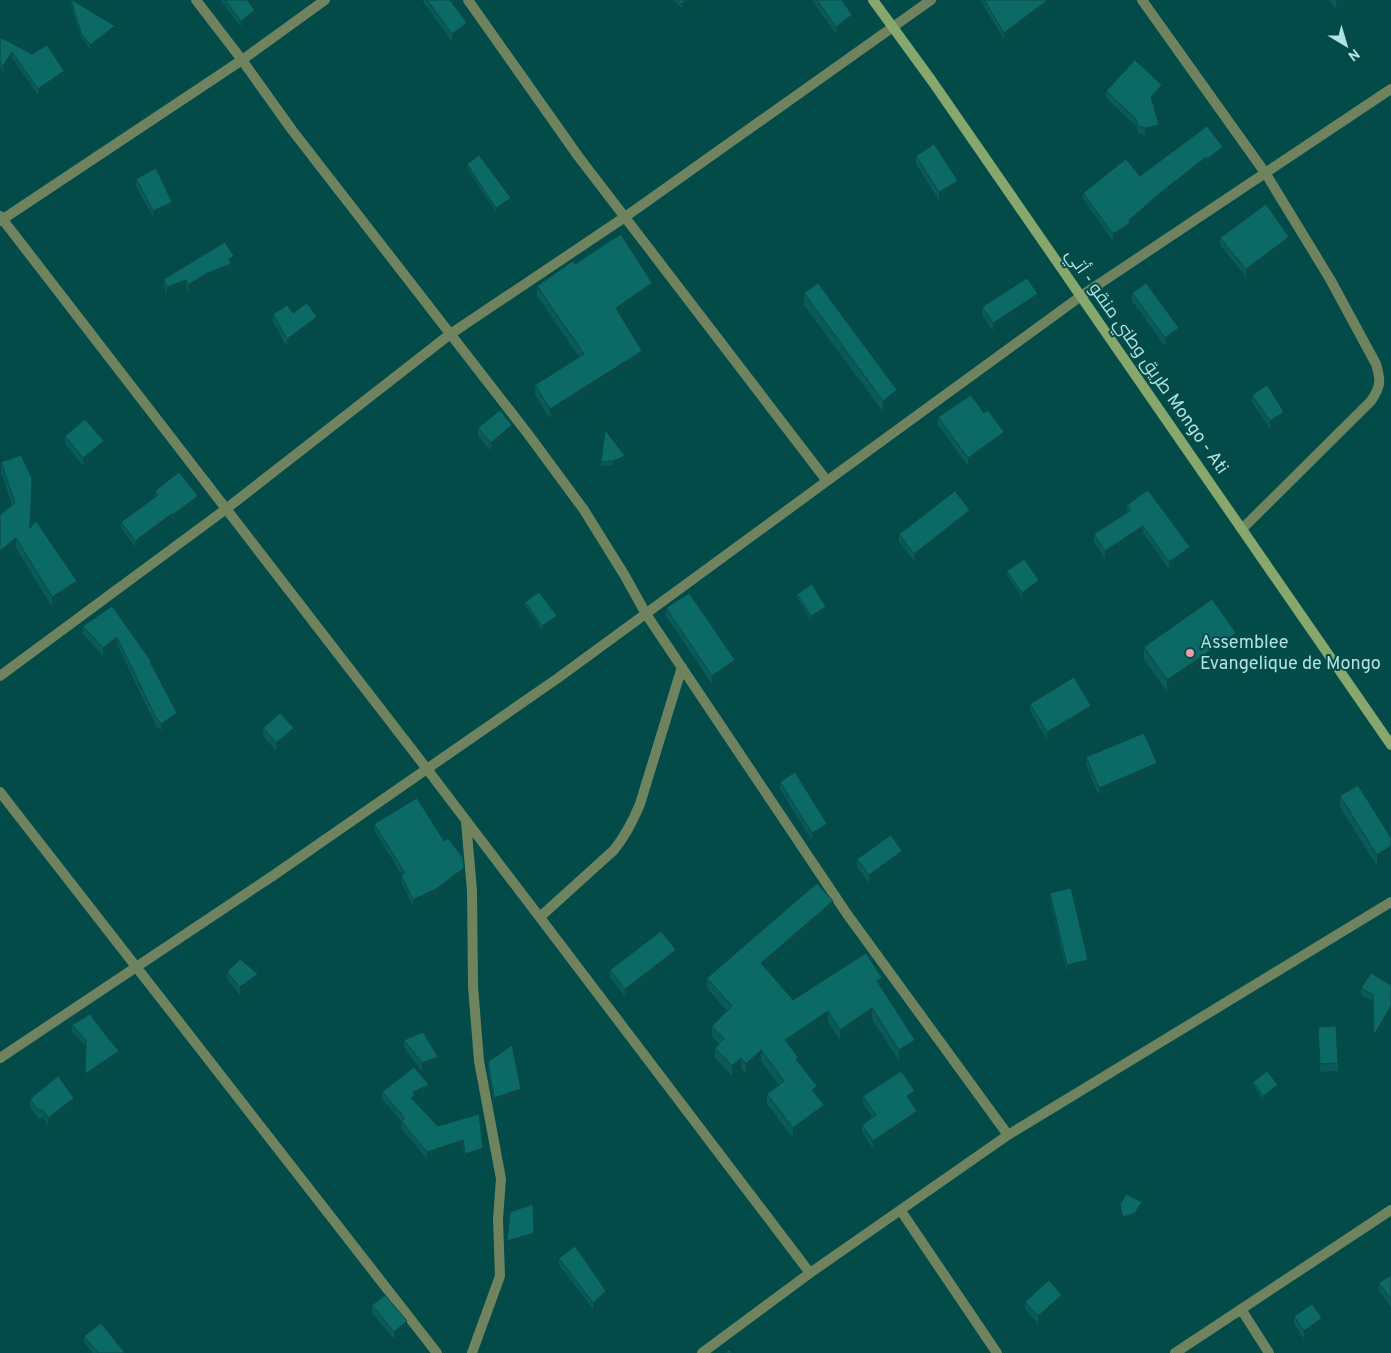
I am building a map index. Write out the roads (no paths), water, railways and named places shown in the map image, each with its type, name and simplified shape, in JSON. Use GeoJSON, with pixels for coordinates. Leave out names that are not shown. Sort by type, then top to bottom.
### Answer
{"type":"FeatureCollection","features":[{"type":"Feature","properties":{"kind":"main road","name":"طريق وطني منقو - أتي Mongo - Ati"},"geometry":{"type":"LineString","coordinates":[[874,0],[1391,745]]}},
{"type":"Feature","properties":{"kind":"street"},"geometry":{"type":"LineString","coordinates":[[196,0],[292,130],[528,434],[584,510],[646,614],[847,914],[1008,1135]]}},
{"type":"Feature","properties":{"kind":"street"},"geometry":{"type":"LineString","coordinates":[[325,0],[242,60],[1,219],[540,916],[810,1273]]}},
{"type":"Feature","properties":{"kind":"street"},"geometry":{"type":"LineString","coordinates":[[468,0],[578,156],[827,481]]}},
{"type":"Feature","properties":{"kind":"street"},"geometry":{"type":"LineString","coordinates":[[0,676],[226,509],[449,334],[625,218],[931,0]]}},
{"type":"Feature","properties":{"kind":"street"},"geometry":{"type":"LineString","coordinates":[[1142,0],[1266,174],[1330,279],[1376,364],[1379,376],[1378,389],[1371,402],[1242,529]]}},
{"type":"Feature","properties":{"kind":"street"},"geometry":{"type":"LineString","coordinates":[[0,1058],[274,875],[558,678],[1081,296],[1391,89]]}},
{"type":"Feature","properties":{"kind":"street"},"geometry":{"type":"LineString","coordinates":[[540,916],[614,850],[624,838],[640,804],[682,667]]}},
{"type":"Feature","properties":{"kind":"street"},"geometry":{"type":"LineString","coordinates":[[0,792],[437,1353]]}},
{"type":"Feature","properties":{"kind":"street"},"geometry":{"type":"LineString","coordinates":[[466,820],[472,891],[473,986],[479,1061],[501,1179],[498,1219],[500,1276],[472,1353]]}},
{"type":"Feature","properties":{"kind":"street"},"geometry":{"type":"LineString","coordinates":[[702,1353],[810,1273],[1008,1135],[1391,902]]}},
{"type":"Feature","properties":{"kind":"street"},"geometry":{"type":"LineString","coordinates":[[1175,1353],[1391,1210]]}},
{"type":"Feature","properties":{"kind":"street"},"geometry":{"type":"LineString","coordinates":[[901,1211],[997,1353]]}},
{"type":"Feature","properties":{"kind":"street"},"geometry":{"type":"LineString","coordinates":[[1241,1309],[1269,1353]]}},
{"type":"Feature","properties":{"kind":"place","name":"Assemblee Evangelique de Mongo"},"geometry":{"type":"Point","coordinates":[1190,653]}}]}
